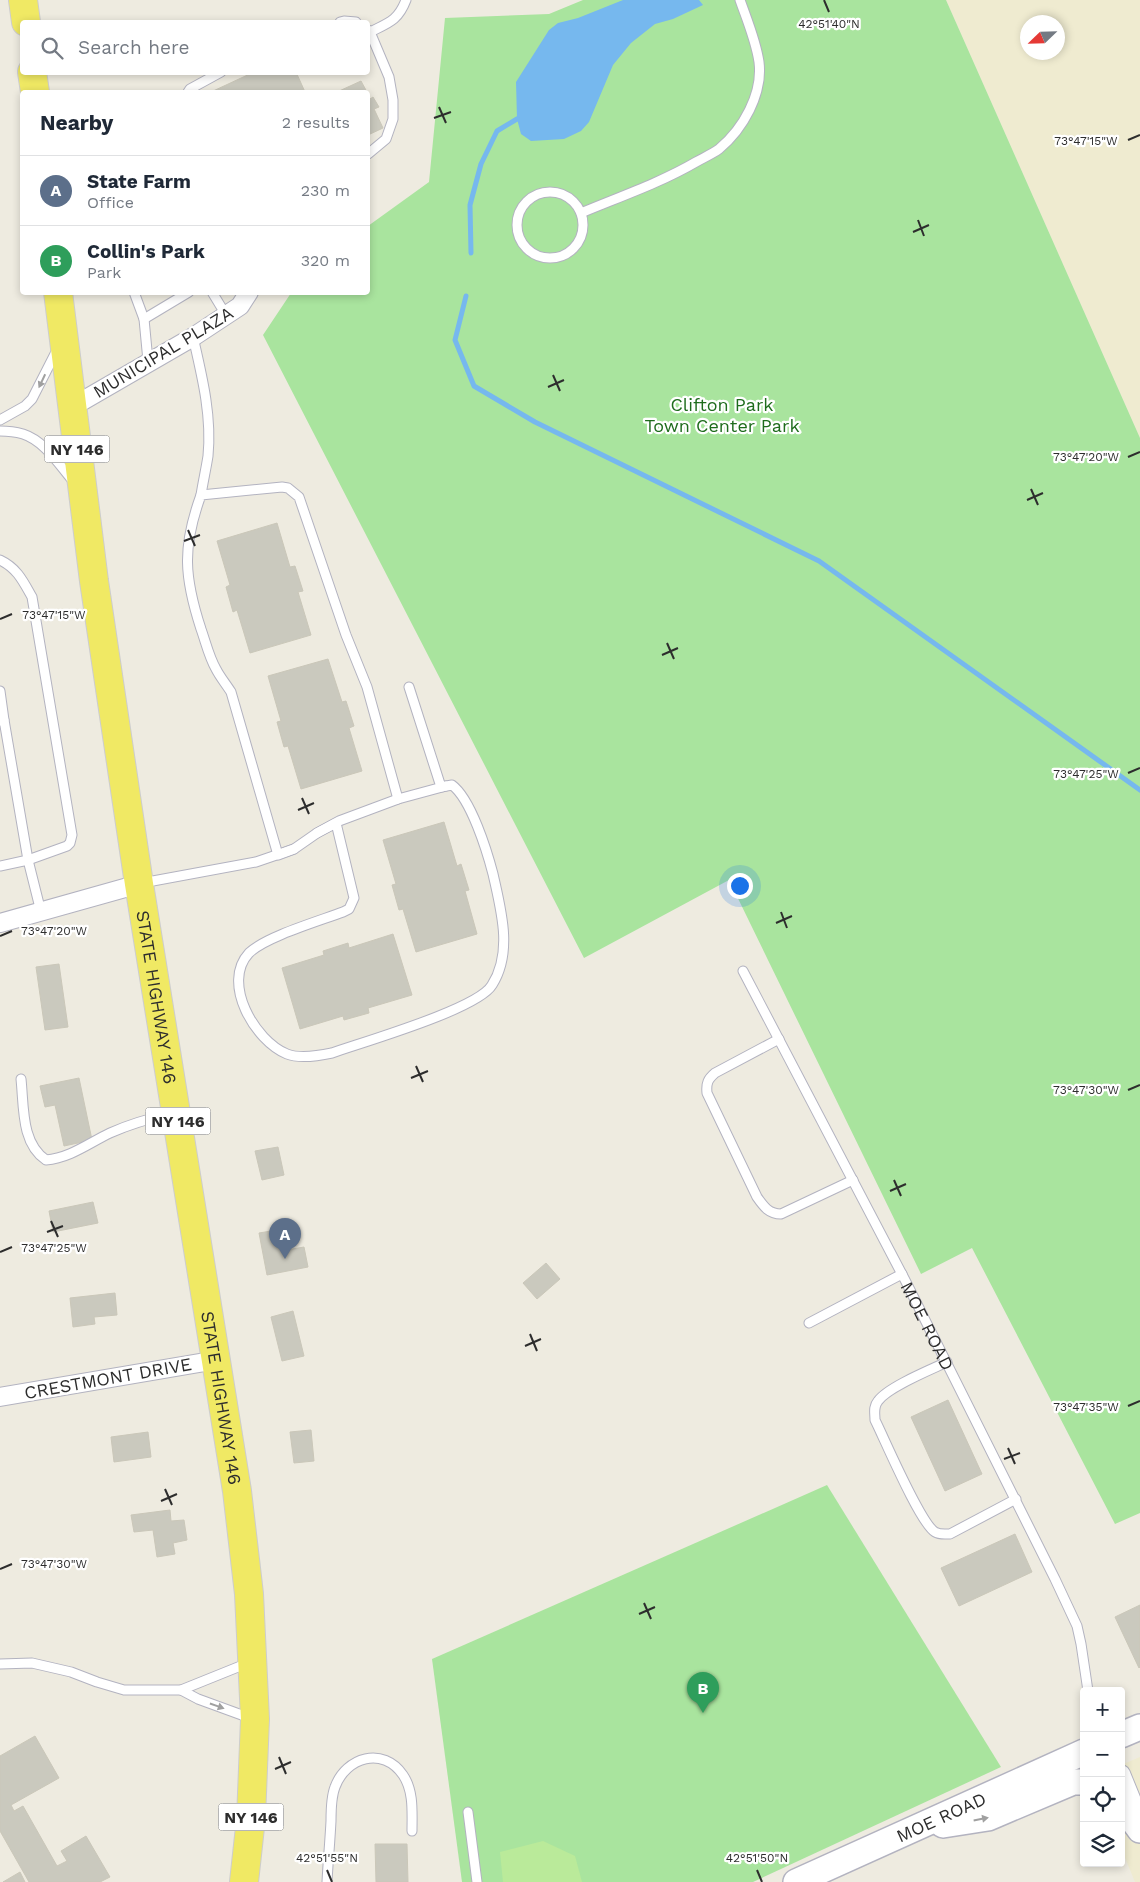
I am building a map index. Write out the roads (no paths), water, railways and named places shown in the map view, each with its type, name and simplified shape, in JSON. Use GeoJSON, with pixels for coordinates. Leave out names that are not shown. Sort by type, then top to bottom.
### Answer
{"type":"FeatureCollection","features":[{"type":"Feature","properties":{"kind":"main road"},"geometry":{"type":"LineString","coordinates":[[23,0],[26,20]]}},
{"type":"Feature","properties":{"kind":"main road"},"geometry":{"type":"LineString","coordinates":[[32,75],[34,90]]}},
{"type":"Feature","properties":{"kind":"main road","name":"STATE HIGHWAY 146"},"geometry":{"type":"LineString","coordinates":[[58,295],[95,591],[139,884],[217,1360],[249,1594],[255,1719],[251,1818],[244,1882]]}},
{"type":"Feature","properties":{"kind":"street","name":"MUNICIPAL PLAZA"},"geometry":{"type":"LineString","coordinates":[[72,406],[193,337],[240,306],[247,295]]}},
{"type":"Feature","properties":{"kind":"street"},"geometry":{"type":"LineString","coordinates":[[0,923],[139,884]]}},
{"type":"Feature","properties":{"kind":"street","name":"CRESTMONT DRIVE"},"geometry":{"type":"LineString","coordinates":[[0,1397],[217,1360]]}},
{"type":"Feature","properties":{"kind":"street"},"geometry":{"type":"LineString","coordinates":[[1125,1733],[1140,1727]]}},
{"type":"Feature","properties":{"kind":"street","name":"MOE ROAD"},"geometry":{"type":"LineString","coordinates":[[796,1882],[1080,1754]]}},
{"type":"Feature","properties":{"kind":"street"},"geometry":{"type":"LineString","coordinates":[[1122,1777],[1140,1819]]}},
{"type":"Feature","properties":{"kind":"street"},"geometry":{"type":"LineString","coordinates":[[916,1829],[988,1818],[1073,1782],[1080,1782]]}},
{"type":"Feature","properties":{"kind":"street"},"geometry":{"type":"LineString","coordinates":[[1125,1809],[1140,1830]]}},
{"type":"Feature","properties":{"kind":"lane"},"geometry":{"type":"LineString","coordinates":[[370,31],[395,20],[402,11],[406,0]]}},
{"type":"Feature","properties":{"kind":"lane"},"geometry":{"type":"LineString","coordinates":[[581,213],[681,171],[718,150],[737,131],[755,98],[759,80],[759,62],[755,45],[740,0]]}},
{"type":"Feature","properties":{"kind":"lane"},"geometry":{"type":"LineString","coordinates":[[370,33],[389,77],[393,100],[393,120],[386,139],[370,152]]}},
{"type":"Feature","properties":{"kind":"lane"},"geometry":{"type":"LineString","coordinates":[[189,90],[215,75]]}},
{"type":"Feature","properties":{"kind":"lane"},"geometry":{"type":"LineString","coordinates":[[544,192],[556,192],[566,196],[575,203],[581,213],[583,223],[582,234],[570,251],[561,256],[551,258],[531,252],[519,237],[517,224],[519,213],[525,203],[533,196],[544,192]]}},
{"type":"Feature","properties":{"kind":"lane"},"geometry":{"type":"LineString","coordinates":[[135,295],[144,319],[148,361]]}},
{"type":"Feature","properties":{"kind":"lane"},"geometry":{"type":"LineString","coordinates":[[144,319],[184,295]]}},
{"type":"Feature","properties":{"kind":"lane"},"geometry":{"type":"LineString","coordinates":[[214,295],[226,315]]}},
{"type":"Feature","properties":{"kind":"lane"},"geometry":{"type":"LineString","coordinates":[[0,420],[25,406],[32,399],[63,337]]}},
{"type":"Feature","properties":{"kind":"lane"},"geometry":{"type":"LineString","coordinates":[[193,337],[204,385],[208,421],[208,455],[201,495],[192,520],[187,552],[187,575],[191,599],[211,659],[216,671],[231,692],[278,855]]}},
{"type":"Feature","properties":{"kind":"lane"},"geometry":{"type":"LineString","coordinates":[[0,431],[22,434],[37,441],[82,492]]}},
{"type":"Feature","properties":{"kind":"lane"},"geometry":{"type":"LineString","coordinates":[[201,495],[282,487],[288,488],[299,497],[346,635],[367,687],[398,799]]}},
{"type":"Feature","properties":{"kind":"lane"},"geometry":{"type":"LineString","coordinates":[[0,560],[9,564],[18,572],[32,597],[35,608],[72,835],[67,846],[28,860],[0,866]]}},
{"type":"Feature","properties":{"kind":"lane"},"geometry":{"type":"LineString","coordinates":[[409,687],[441,786]]}},
{"type":"Feature","properties":{"kind":"lane"},"geometry":{"type":"LineString","coordinates":[[0,691],[2,720],[28,860],[41,912]]}},
{"type":"Feature","properties":{"kind":"lane"},"geometry":{"type":"LineString","coordinates":[[139,884],[256,862],[294,848],[336,823],[398,799],[441,786],[452,786],[460,791],[477,828],[491,866],[504,927],[503,955],[499,971],[492,987],[482,996],[445,1014],[332,1053],[315,1056],[288,1054],[270,1043],[260,1034],[249,1018],[240,993],[241,968],[248,955],[259,944],[342,912],[352,905],[354,898],[336,823]]}},
{"type":"Feature","properties":{"kind":"lane","name":"MOE ROAD"},"geometry":{"type":"LineString","coordinates":[[743,971],[902,1274],[1056,1579],[1076,1626],[1081,1644],[1087,1687]]}},
{"type":"Feature","properties":{"kind":"lane"},"geometry":{"type":"LineString","coordinates":[[779,1039],[715,1073],[708,1079],[706,1087],[757,1197],[765,1209],[774,1214],[782,1214],[853,1180]]}},
{"type":"Feature","properties":{"kind":"lane"},"geometry":{"type":"LineString","coordinates":[[21,1079],[27,1135],[38,1155],[46,1160],[68,1155],[134,1123],[176,1112]]}},
{"type":"Feature","properties":{"kind":"lane"},"geometry":{"type":"LineString","coordinates":[[809,1323],[902,1274]]}},
{"type":"Feature","properties":{"kind":"lane"},"geometry":{"type":"LineString","coordinates":[[947,1362],[887,1393],[878,1400],[874,1408],[875,1420],[921,1515],[935,1532],[950,1534],[1016,1499]]}},
{"type":"Feature","properties":{"kind":"lane"},"geometry":{"type":"LineString","coordinates":[[0,1664],[32,1663],[124,1690],[181,1690],[253,1661]]}},
{"type":"Feature","properties":{"kind":"lane"},"geometry":{"type":"LineString","coordinates":[[181,1690],[198,1700],[255,1719]]}},
{"type":"Feature","properties":{"kind":"lane"},"geometry":{"type":"LineString","coordinates":[[327,1882],[334,1788],[342,1773],[350,1765],[365,1758],[378,1758],[391,1764],[403,1774],[409,1788],[412,1831]]}},
{"type":"Feature","properties":{"kind":"lane"},"geometry":{"type":"LineString","coordinates":[[468,1812],[477,1882]]}},
{"type":"Feature","properties":{"kind":"water"},"geometry":{"type":"Polygon","coordinates":[[[623,0],[699,0],[703,5],[673,19],[655,24],[631,43],[613,65],[589,122],[581,131],[564,139],[531,141],[521,134],[517,119],[516,82],[549,30],[558,23],[578,18],[623,0]]]}},
{"type":"Feature","properties":{"kind":"waterway"},"geometry":{"type":"LineString","coordinates":[[471,253],[470,205],[481,164],[497,131],[517,119]]}},
{"type":"Feature","properties":{"kind":"waterway"},"geometry":{"type":"LineString","coordinates":[[466,296],[455,340],[474,386],[535,422],[819,561],[1140,790]]}},
{"type":"Feature","properties":{"kind":"place","name":"State Farm"},"geometry":{"type":"Point","coordinates":[285,1259]}},
{"type":"Feature","properties":{"kind":"place","name":"Collin's Park"},"geometry":{"type":"Point","coordinates":[703,1713]}},
{"type":"Feature","properties":{"kind":"park label","name":"Clifton Park Town Center Park"},"geometry":{"type":"Point","coordinates":[722,414]}}]}
